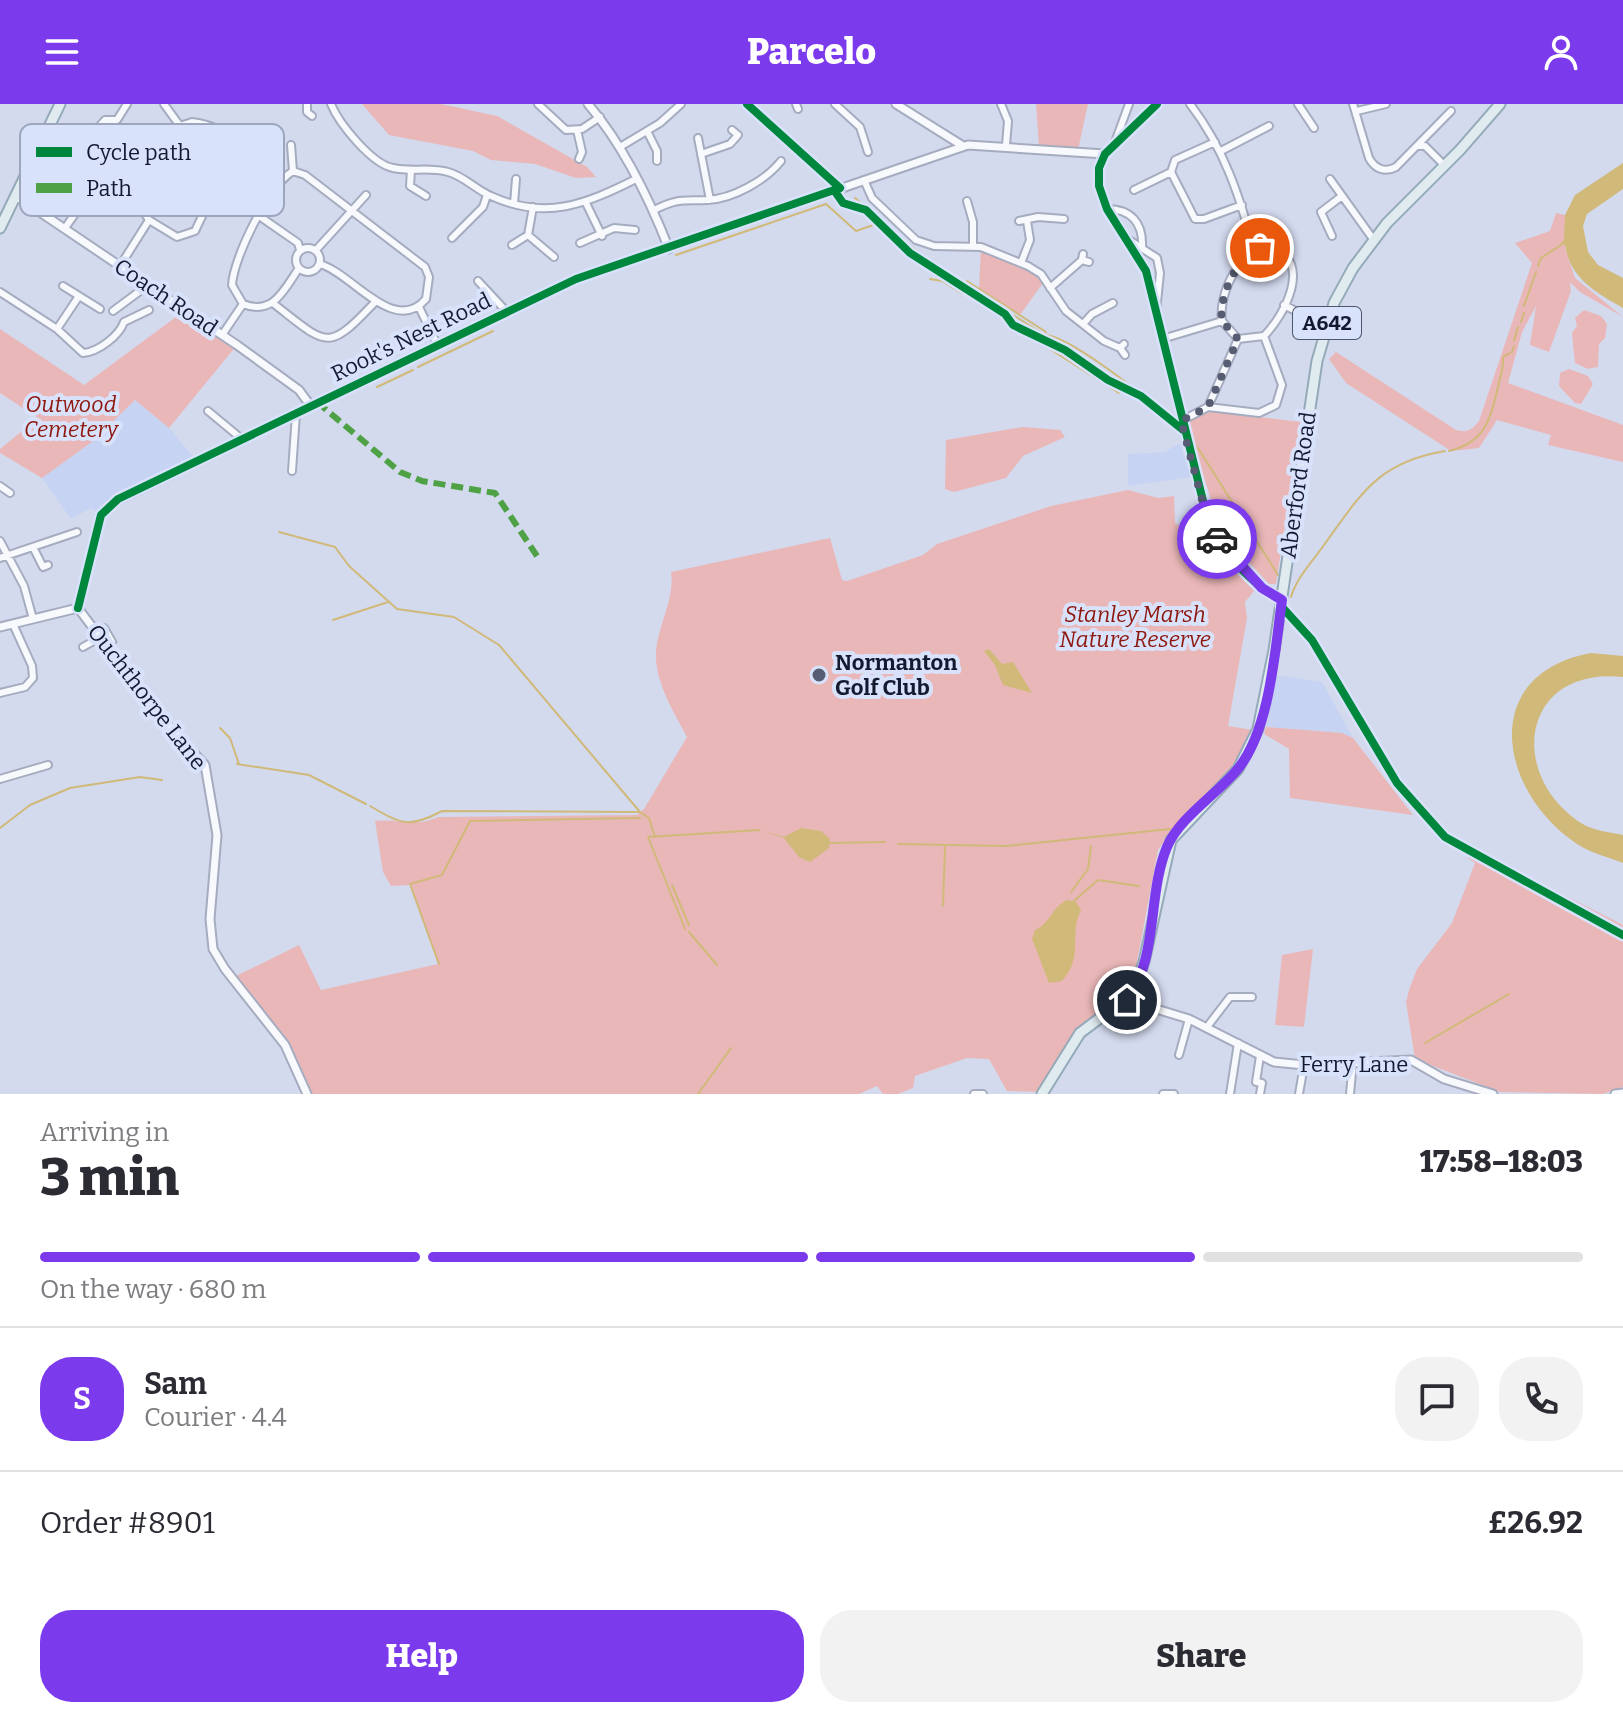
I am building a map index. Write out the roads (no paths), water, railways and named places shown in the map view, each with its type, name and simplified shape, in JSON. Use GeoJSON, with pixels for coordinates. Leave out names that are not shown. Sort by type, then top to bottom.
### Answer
{"type":"FeatureCollection","features":[{"type":"Feature","properties":{"kind":"main road"},"geometry":{"type":"LineString","coordinates":[[50,124],[60,104]]}},
{"type":"Feature","properties":{"kind":"main road","name":"Aberford Road"},"geometry":{"type":"LineString","coordinates":[[1127,1000],[1144,962],[1171,840],[1238,769],[1252,746],[1263,710],[1321,343],[1342,285],[1373,239],[1445,166],[1500,104]]}},
{"type":"Feature","properties":{"kind":"main road"},"geometry":{"type":"LineString","coordinates":[[1,224],[20,188]]}},
{"type":"Feature","properties":{"kind":"main road"},"geometry":{"type":"LineString","coordinates":[[1042,1094],[1057,1064],[1080,1033],[1127,1000]]}},
{"type":"Feature","properties":{"kind":"street"},"geometry":{"type":"LineString","coordinates":[[101,124],[105,120],[117,120],[127,104]]}},
{"type":"Feature","properties":{"kind":"street"},"geometry":{"type":"LineString","coordinates":[[164,104],[179,124]]}},
{"type":"Feature","properties":{"kind":"street"},"geometry":{"type":"LineString","coordinates":[[307,104],[307,112],[312,116]]}},
{"type":"Feature","properties":{"kind":"street"},"geometry":{"type":"LineString","coordinates":[[331,104],[347,131],[364,149],[390,168],[455,174],[487,195],[514,204],[533,207],[586,203],[636,179]]}},
{"type":"Feature","properties":{"kind":"street"},"geometry":{"type":"LineString","coordinates":[[538,104],[559,126],[577,130],[600,117]]}},
{"type":"Feature","properties":{"kind":"street"},"geometry":{"type":"LineString","coordinates":[[588,104],[620,147],[654,210],[669,249]]}},
{"type":"Feature","properties":{"kind":"street"},"geometry":{"type":"LineString","coordinates":[[620,147],[647,131],[671,106],[681,104]]}},
{"type":"Feature","properties":{"kind":"street"},"geometry":{"type":"LineString","coordinates":[[835,104],[860,127],[868,152]]}},
{"type":"Feature","properties":{"kind":"street"},"geometry":{"type":"LineString","coordinates":[[896,104],[963,146]]}},
{"type":"Feature","properties":{"kind":"street"},"geometry":{"type":"LineString","coordinates":[[1001,104],[1008,121],[1006,145]]}},
{"type":"Feature","properties":{"kind":"street"},"geometry":{"type":"LineString","coordinates":[[1114,145],[1126,120],[1129,104]]}},
{"type":"Feature","properties":{"kind":"street"},"geometry":{"type":"LineString","coordinates":[[1157,104],[1105,154],[1099,178],[1107,209],[1146,271],[1181,421],[1205,511],[1216,538],[1262,588],[1282,600]]}},
{"type":"Feature","properties":{"kind":"street"},"geometry":{"type":"LineString","coordinates":[[1190,104],[1221,151],[1242,205],[1254,250]]}},
{"type":"Feature","properties":{"kind":"street"},"geometry":{"type":"LineString","coordinates":[[1298,104],[1314,128]]}},
{"type":"Feature","properties":{"kind":"street"},"geometry":{"type":"LineString","coordinates":[[1386,105],[1355,108],[1373,165],[1392,169],[1451,111]]}},
{"type":"Feature","properties":{"kind":"street"},"geometry":{"type":"LineString","coordinates":[[1126,120],[1133,130]]}},
{"type":"Feature","properties":{"kind":"street"},"geometry":{"type":"LineString","coordinates":[[1221,151],[1269,126]]}},
{"type":"Feature","properties":{"kind":"street"},"geometry":{"type":"LineString","coordinates":[[577,130],[582,152],[579,159]]}},
{"type":"Feature","properties":{"kind":"street"},"geometry":{"type":"LineString","coordinates":[[701,154],[730,144],[738,135],[732,130]]}},
{"type":"Feature","properties":{"kind":"street"},"geometry":{"type":"LineString","coordinates":[[647,131],[657,151],[657,161]]}},
{"type":"Feature","properties":{"kind":"street"},"geometry":{"type":"LineString","coordinates":[[698,138],[708,200]]}},
{"type":"Feature","properties":{"kind":"street"},"geometry":{"type":"LineString","coordinates":[[1215,142],[1175,160],[1171,172],[1195,219],[1204,219],[1242,205]]}},
{"type":"Feature","properties":{"kind":"street"},"geometry":{"type":"LineString","coordinates":[[854,147],[865,144]]}},
{"type":"Feature","properties":{"kind":"street"},"geometry":{"type":"LineString","coordinates":[[291,145],[293,171]]}},
{"type":"Feature","properties":{"kind":"street","name":"Rook's Nest Road"},"geometry":{"type":"LineString","coordinates":[[78,608],[101,515],[107,507],[310,405],[576,279],[963,146],[1006,145],[1105,154]]}},
{"type":"Feature","properties":{"kind":"street"},"geometry":{"type":"LineString","coordinates":[[657,151],[666,146]]}},
{"type":"Feature","properties":{"kind":"street"},"geometry":{"type":"LineString","coordinates":[[1417,146],[1425,146],[1445,166]]}},
{"type":"Feature","properties":{"kind":"street"},"geometry":{"type":"LineString","coordinates":[[654,210],[677,198],[708,200],[755,186],[781,161]]}},
{"type":"Feature","properties":{"kind":"street"},"geometry":{"type":"LineString","coordinates":[[411,170],[410,186],[426,196]]}},
{"type":"Feature","properties":{"kind":"street"},"geometry":{"type":"LineString","coordinates":[[293,171],[305,175],[425,267],[429,288],[419,307]]}},
{"type":"Feature","properties":{"kind":"street"},"geometry":{"type":"LineString","coordinates":[[284,178],[293,171]]}},
{"type":"Feature","properties":{"kind":"street"},"geometry":{"type":"LineString","coordinates":[[1134,190],[1171,172]]}},
{"type":"Feature","properties":{"kind":"street"},"geometry":{"type":"LineString","coordinates":[[514,204],[516,179]]}},
{"type":"Feature","properties":{"kind":"street"},"geometry":{"type":"LineString","coordinates":[[1330,179],[1373,239]]}},
{"type":"Feature","properties":{"kind":"street"},"geometry":{"type":"LineString","coordinates":[[864,180],[872,198],[916,240],[934,246],[973,245],[1041,274],[1066,311],[1104,341],[1122,346],[1125,355]]}},
{"type":"Feature","properties":{"kind":"street"},"geometry":{"type":"LineString","coordinates":[[300,250],[316,250],[366,195]]}},
{"type":"Feature","properties":{"kind":"street"},"geometry":{"type":"LineString","coordinates":[[452,238],[483,207],[487,195]]}},
{"type":"Feature","properties":{"kind":"street","name":"Coach Road"},"geometry":{"type":"LineString","coordinates":[[16,196],[20,199]]}},
{"type":"Feature","properties":{"kind":"street"},"geometry":{"type":"LineString","coordinates":[[1332,236],[1321,212],[1342,196]]}},
{"type":"Feature","properties":{"kind":"street"},"geometry":{"type":"LineString","coordinates":[[967,201],[973,222],[973,245]]}},
{"type":"Feature","properties":{"kind":"street"},"geometry":{"type":"LineString","coordinates":[[586,203],[602,236]]}},
{"type":"Feature","properties":{"kind":"street"},"geometry":{"type":"LineString","coordinates":[[512,245],[528,235],[533,207]]}},
{"type":"Feature","properties":{"kind":"street"},"geometry":{"type":"LineString","coordinates":[[1107,209],[1122,210],[1134,218],[1141,230],[1142,246]]}},
{"type":"Feature","properties":{"kind":"street","name":"Coach Road"},"geometry":{"type":"LineString","coordinates":[[47,216],[299,390],[310,405]]}},
{"type":"Feature","properties":{"kind":"street"},"geometry":{"type":"LineString","coordinates":[[65,228],[73,216]]}},
{"type":"Feature","properties":{"kind":"street"},"geometry":{"type":"LineString","coordinates":[[146,216],[177,237],[195,231],[202,216]]}},
{"type":"Feature","properties":{"kind":"street"},"geometry":{"type":"LineString","coordinates":[[260,216],[298,243],[300,250],[296,258],[299,268],[274,304],[258,308],[243,304],[236,296],[233,277],[260,216]]}},
{"type":"Feature","properties":{"kind":"street"},"geometry":{"type":"LineString","coordinates":[[1021,263],[1030,240],[1023,221],[1038,217],[1064,219]]}},
{"type":"Feature","properties":{"kind":"street"},"geometry":{"type":"LineString","coordinates":[[120,266],[149,220]]}},
{"type":"Feature","properties":{"kind":"street"},"geometry":{"type":"LineString","coordinates":[[580,243],[602,236],[614,228],[635,230]]}},
{"type":"Feature","properties":{"kind":"street"},"geometry":{"type":"LineString","coordinates":[[528,235],[554,257]]}},
{"type":"Feature","properties":{"kind":"street"},"geometry":{"type":"LineString","coordinates":[[1126,238],[1142,246],[1159,265],[1156,312]]}},
{"type":"Feature","properties":{"kind":"street"},"geometry":{"type":"LineString","coordinates":[[1238,339],[1222,321],[1222,302],[1242,261],[1254,250],[1277,249],[1291,262],[1294,279],[1284,305],[1264,336]]}},
{"type":"Feature","properties":{"kind":"street"},"geometry":{"type":"LineString","coordinates":[[316,250],[320,264]]}},
{"type":"Feature","properties":{"kind":"street"},"geometry":{"type":"LineString","coordinates":[[1050,288],[1085,259]]}},
{"type":"Feature","properties":{"kind":"street"},"geometry":{"type":"LineString","coordinates":[[320,264],[343,274],[395,312],[419,307]]}},
{"type":"Feature","properties":{"kind":"street"},"geometry":{"type":"LineString","coordinates":[[299,268],[311,272],[320,264]]}},
{"type":"Feature","properties":{"kind":"street"},"geometry":{"type":"LineString","coordinates":[[478,281],[506,311]]}},
{"type":"Feature","properties":{"kind":"street"},"geometry":{"type":"LineString","coordinates":[[113,311],[148,285]]}},
{"type":"Feature","properties":{"kind":"street"},"geometry":{"type":"LineString","coordinates":[[63,286],[100,309]]}},
{"type":"Feature","properties":{"kind":"street"},"geometry":{"type":"LineString","coordinates":[[0,292],[57,329],[79,351],[89,353],[120,331],[124,322],[149,310]]}},
{"type":"Feature","properties":{"kind":"street"},"geometry":{"type":"LineString","coordinates":[[57,329],[79,296]]}},
{"type":"Feature","properties":{"kind":"street"},"geometry":{"type":"LineString","coordinates":[[274,304],[314,335],[324,339],[345,333],[376,301]]}},
{"type":"Feature","properties":{"kind":"street"},"geometry":{"type":"LineString","coordinates":[[1083,324],[1092,314],[1113,303]]}},
{"type":"Feature","properties":{"kind":"street"},"geometry":{"type":"LineString","coordinates":[[222,335],[243,304]]}},
{"type":"Feature","properties":{"kind":"street"},"geometry":{"type":"LineString","coordinates":[[1284,305],[1309,318]]}},
{"type":"Feature","properties":{"kind":"street"},"geometry":{"type":"LineString","coordinates":[[419,307],[437,344]]}},
{"type":"Feature","properties":{"kind":"street"},"geometry":{"type":"LineString","coordinates":[[1162,339],[1222,321]]}},
{"type":"Feature","properties":{"kind":"street"},"geometry":{"type":"LineString","coordinates":[[1181,421],[1208,407],[1259,413],[1276,405],[1282,385],[1264,336]]}},
{"type":"Feature","properties":{"kind":"street"},"geometry":{"type":"LineString","coordinates":[[1238,339],[1264,336]]}},
{"type":"Feature","properties":{"kind":"street"},"geometry":{"type":"LineString","coordinates":[[1208,407],[1238,339]]}},
{"type":"Feature","properties":{"kind":"street"},"geometry":{"type":"LineString","coordinates":[[208,411],[243,440]]}},
{"type":"Feature","properties":{"kind":"street"},"geometry":{"type":"LineString","coordinates":[[292,471],[296,414]]}},
{"type":"Feature","properties":{"kind":"street"},"geometry":{"type":"LineString","coordinates":[[0,486],[10,493]]}},
{"type":"Feature","properties":{"kind":"street"},"geometry":{"type":"LineString","coordinates":[[0,558],[77,532]]}},
{"type":"Feature","properties":{"kind":"street"},"geometry":{"type":"LineString","coordinates":[[0,541],[24,586],[33,619]]}},
{"type":"Feature","properties":{"kind":"street"},"geometry":{"type":"LineString","coordinates":[[33,547],[43,567],[48,565]]}},
{"type":"Feature","properties":{"kind":"street"},"geometry":{"type":"LineString","coordinates":[[0,627],[78,608]]}},
{"type":"Feature","properties":{"kind":"street","name":"Ouchthorpe Lane"},"geometry":{"type":"LineString","coordinates":[[78,608],[161,718],[194,749],[205,765],[217,835],[210,919],[213,949],[285,1045],[307,1094]]}},
{"type":"Feature","properties":{"kind":"street"},"geometry":{"type":"LineString","coordinates":[[0,693],[25,687],[33,678],[32,666],[13,624]]}},
{"type":"Feature","properties":{"kind":"street"},"geometry":{"type":"LineString","coordinates":[[104,628],[112,642],[106,648]]}},
{"type":"Feature","properties":{"kind":"street"},"geometry":{"type":"LineString","coordinates":[[83,647],[99,638]]}},
{"type":"Feature","properties":{"kind":"street"},"geometry":{"type":"LineString","coordinates":[[0,779],[48,765]]}},
{"type":"Feature","properties":{"kind":"street"},"geometry":{"type":"LineString","coordinates":[[1207,1027],[1230,997],[1253,997]]}},
{"type":"Feature","properties":{"kind":"street","name":"Ferry Lane"},"geometry":{"type":"LineString","coordinates":[[1127,1000],[1189,1019],[1274,1062],[1304,1065],[1411,1060],[1444,1079],[1493,1094]]}},
{"type":"Feature","properties":{"kind":"street"},"geometry":{"type":"LineString","coordinates":[[1179,1058],[1189,1019]]}},
{"type":"Feature","properties":{"kind":"street"},"geometry":{"type":"LineString","coordinates":[[1230,1094],[1238,1043]]}},
{"type":"Feature","properties":{"kind":"street"},"geometry":{"type":"LineString","coordinates":[[1260,1056],[1256,1082],[1262,1083],[1260,1094]]}},
{"type":"Feature","properties":{"kind":"street"},"geometry":{"type":"LineString","coordinates":[[1350,1094],[1353,1062]]}},
{"type":"Feature","properties":{"kind":"street"},"geometry":{"type":"LineString","coordinates":[[1299,1094],[1304,1065]]}},
{"type":"Feature","properties":{"kind":"street"},"geometry":{"type":"LineString","coordinates":[[976,1085],[978,1094]]}},
{"type":"Feature","properties":{"kind":"street"},"geometry":{"type":"LineString","coordinates":[[1615,1094],[1623,1093]]}},
{"type":"Feature","properties":{"kind":"street"},"geometry":{"type":"LineString","coordinates":[[1163,1094],[1174,1094]]}},
{"type":"Feature","properties":{"kind":"waterway"},"geometry":{"type":"LineString","coordinates":[[752,104],[839,183]]}},
{"type":"Feature","properties":{"kind":"waterway"},"geometry":{"type":"LineString","coordinates":[[855,198],[931,263]]}},
{"type":"Feature","properties":{"kind":"waterway"},"geometry":{"type":"LineString","coordinates":[[676,255],[826,204],[856,231],[882,222]]}},
{"type":"Feature","properties":{"kind":"waterway"},"geometry":{"type":"LineString","coordinates":[[1538,266],[1541,258],[1561,245]]}},
{"type":"Feature","properties":{"kind":"waterway"},"geometry":{"type":"LineString","coordinates":[[936,266],[1043,334],[1089,356],[1169,416]]}},
{"type":"Feature","properties":{"kind":"waterway"},"geometry":{"type":"LineString","coordinates":[[1524,306],[1536,272]]}},
{"type":"Feature","properties":{"kind":"waterway"},"geometry":{"type":"LineString","coordinates":[[930,279],[942,281],[963,294]]}},
{"type":"Feature","properties":{"kind":"waterway"},"geometry":{"type":"LineString","coordinates":[[967,281],[1046,332]]}},
{"type":"Feature","properties":{"kind":"waterway"},"geometry":{"type":"LineString","coordinates":[[975,301],[1119,393]]}},
{"type":"Feature","properties":{"kind":"waterway"},"geometry":{"type":"LineString","coordinates":[[1521,322],[1524,313]]}},
{"type":"Feature","properties":{"kind":"waterway"},"geometry":{"type":"LineString","coordinates":[[1514,341],[1518,327]]}},
{"type":"Feature","properties":{"kind":"waterway"},"geometry":{"type":"LineString","coordinates":[[418,367],[493,331]]}},
{"type":"Feature","properties":{"kind":"waterway"},"geometry":{"type":"LineString","coordinates":[[1512,352],[1514,346]]}},
{"type":"Feature","properties":{"kind":"waterway"},"geometry":{"type":"LineString","coordinates":[[1449,451],[1471,442],[1484,428],[1495,399],[1503,357],[1510,353]]}},
{"type":"Feature","properties":{"kind":"waterway"},"geometry":{"type":"LineString","coordinates":[[377,387],[413,370]]}},
{"type":"Feature","properties":{"kind":"waterway"},"geometry":{"type":"LineString","coordinates":[[1198,448],[1278,575]]}},
{"type":"Feature","properties":{"kind":"waterway"},"geometry":{"type":"LineString","coordinates":[[1291,597],[1305,570],[1373,483],[1403,463],[1445,451]]}},
{"type":"Feature","properties":{"kind":"waterway"},"geometry":{"type":"LineString","coordinates":[[279,532],[335,547],[349,566],[397,609],[454,617],[499,645],[640,812],[649,818],[655,837]]}},
{"type":"Feature","properties":{"kind":"waterway"},"geometry":{"type":"LineString","coordinates":[[333,620],[388,602]]}},
{"type":"Feature","properties":{"kind":"waterway"},"geometry":{"type":"LineString","coordinates":[[220,728],[230,738],[239,764]]}},
{"type":"Feature","properties":{"kind":"waterway"},"geometry":{"type":"LineString","coordinates":[[237,764],[309,775],[366,804]]}},
{"type":"Feature","properties":{"kind":"waterway"},"geometry":{"type":"LineString","coordinates":[[0,828],[30,805],[70,788],[140,777],[162,780]]}},
{"type":"Feature","properties":{"kind":"waterway"},"geometry":{"type":"LineString","coordinates":[[370,806],[405,822],[421,820],[442,811],[640,812]]}},
{"type":"Feature","properties":{"kind":"waterway"},"geometry":{"type":"LineString","coordinates":[[439,964],[410,884],[442,875],[470,821],[640,818]]}},
{"type":"Feature","properties":{"kind":"waterway"},"geometry":{"type":"LineString","coordinates":[[898,844],[1006,846],[1170,829]]}},
{"type":"Feature","properties":{"kind":"waterway"},"geometry":{"type":"LineString","coordinates":[[685,929],[648,837],[759,830]]}},
{"type":"Feature","properties":{"kind":"waterway"},"geometry":{"type":"LineString","coordinates":[[829,843],[885,842]]}},
{"type":"Feature","properties":{"kind":"waterway"},"geometry":{"type":"LineString","coordinates":[[1071,892],[1088,869],[1091,846]]}},
{"type":"Feature","properties":{"kind":"waterway"},"geometry":{"type":"LineString","coordinates":[[943,906],[945,847]]}},
{"type":"Feature","properties":{"kind":"waterway"},"geometry":{"type":"LineString","coordinates":[[1074,901],[1098,880],[1139,886]]}},
{"type":"Feature","properties":{"kind":"waterway"},"geometry":{"type":"LineString","coordinates":[[672,885],[689,925]]}},
{"type":"Feature","properties":{"kind":"waterway"},"geometry":{"type":"LineString","coordinates":[[689,932],[717,965]]}},
{"type":"Feature","properties":{"kind":"waterway"},"geometry":{"type":"LineString","coordinates":[[1425,1043],[1509,994]]}},
{"type":"Feature","properties":{"kind":"waterway"},"geometry":{"type":"LineString","coordinates":[[698,1094],[731,1048]]}},
{"type":"Feature","properties":{"kind":"place","name":"Normanton Golf Club"},"geometry":{"type":"Point","coordinates":[819,675]}},
{"type":"Feature","properties":{"kind":"park label","name":"Outwood Cemetery"},"geometry":{"type":"Point","coordinates":[71,416]}},
{"type":"Feature","properties":{"kind":"park label","name":"Stanley Marsh Nature Reserve"},"geometry":{"type":"Point","coordinates":[1135,626]}}]}
